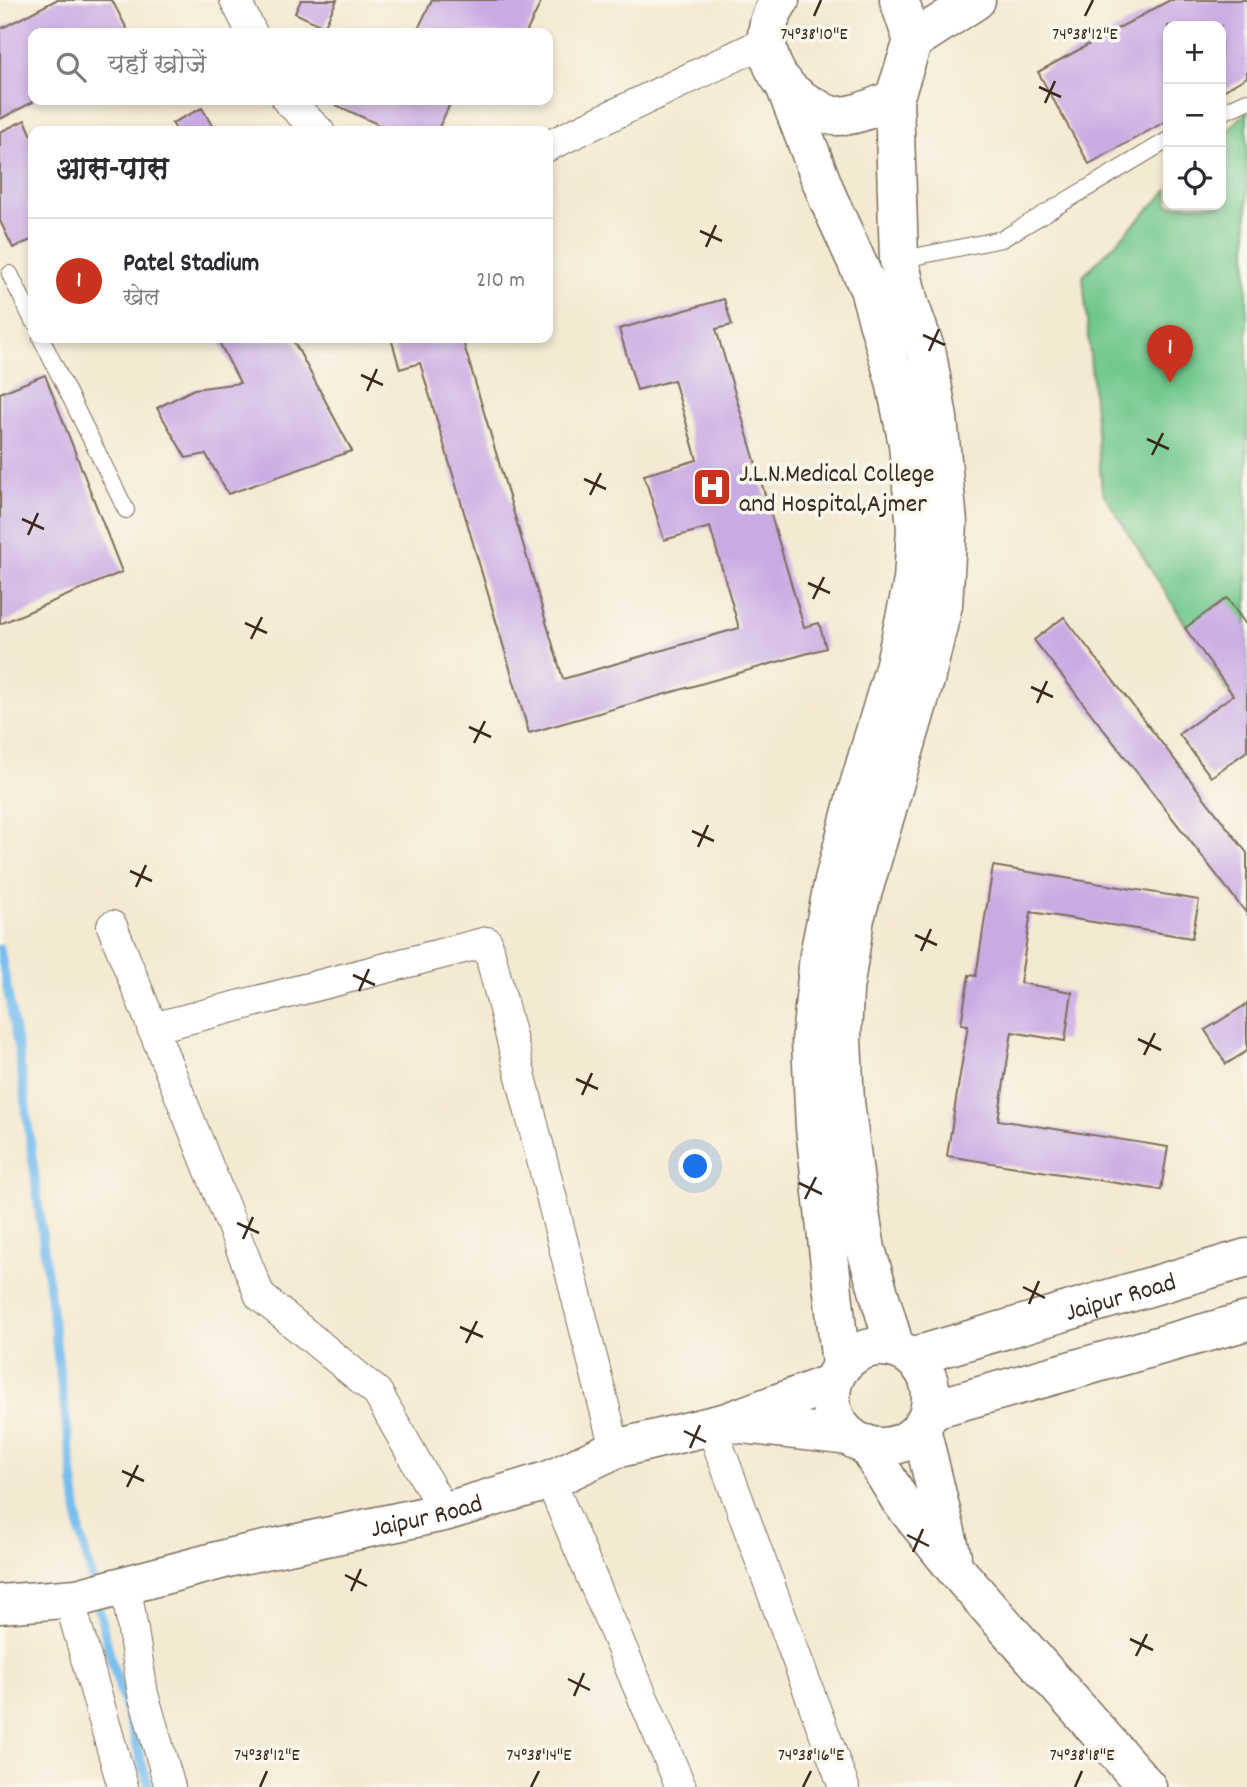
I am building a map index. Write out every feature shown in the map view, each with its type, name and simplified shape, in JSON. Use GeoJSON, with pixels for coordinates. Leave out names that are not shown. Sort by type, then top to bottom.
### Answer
{"type":"FeatureCollection","features":[{"type":"Feature","properties":{"kind":"street"},"geometry":{"type":"LineString","coordinates":[[235,0],[249,28]]}},
{"type":"Feature","properties":{"kind":"street"},"geometry":{"type":"LineString","coordinates":[[780,0],[769,15],[768,60],[784,83],[805,102],[835,117],[862,112],[894,99]]}},
{"type":"Feature","properties":{"kind":"street"},"geometry":{"type":"LineString","coordinates":[[899,0],[913,40],[894,99],[899,260],[909,303],[927,354],[938,418],[948,523],[943,605],[925,680],[855,918],[844,990],[842,1039],[845,1102],[866,1249],[904,1353],[925,1372],[931,1391],[925,1419],[955,1569]]}},
{"type":"Feature","properties":{"kind":"street"},"geometry":{"type":"LineString","coordinates":[[913,40],[976,0]]}},
{"type":"Feature","properties":{"kind":"street"},"geometry":{"type":"LineString","coordinates":[[553,144],[767,41]]}},
{"type":"Feature","properties":{"kind":"street"},"geometry":{"type":"LineString","coordinates":[[784,83],[827,196],[869,289],[895,381],[908,444],[916,528],[913,581],[894,668],[834,880],[820,955],[811,1041],[816,1140],[837,1374],[831,1402],[837,1421],[858,1440],[900,1500],[955,1569],[1147,1787]]}},
{"type":"Feature","properties":{"kind":"street"},"geometry":{"type":"LineString","coordinates":[[293,105],[313,126]]}},
{"type":"Feature","properties":{"kind":"street"},"geometry":{"type":"LineString","coordinates":[[112,926],[260,1296],[377,1392],[444,1512]]}},
{"type":"Feature","properties":{"kind":"street"},"geometry":{"type":"LineString","coordinates":[[152,1028],[486,942],[615,1449]]}},
{"type":"Feature","properties":{"kind":"street","name":"Jaipur Road"},"geometry":{"type":"LineString","coordinates":[[904,1353],[1247,1258]]}},
{"type":"Feature","properties":{"kind":"street"},"geometry":{"type":"LineString","coordinates":[[1130,1292],[1154,1347]]}},
{"type":"Feature","properties":{"kind":"street"},"geometry":{"type":"LineString","coordinates":[[858,1440],[887,1447],[906,1441],[925,1419],[1154,1347],[1247,1321]]}},
{"type":"Feature","properties":{"kind":"street"},"geometry":{"type":"LineString","coordinates":[[837,1374],[856,1353],[875,1346],[904,1353]]}},
{"type":"Feature","properties":{"kind":"street","name":"Jaipur Road"},"geometry":{"type":"LineString","coordinates":[[73,1599],[232,1558],[444,1512],[550,1480],[615,1449],[719,1424],[837,1374]]}},
{"type":"Feature","properties":{"kind":"street"},"geometry":{"type":"LineString","coordinates":[[719,1424],[844,1787]]}},
{"type":"Feature","properties":{"kind":"street","name":"Jaipur Road"},"geometry":{"type":"LineString","coordinates":[[719,1424],[858,1440]]}},
{"type":"Feature","properties":{"kind":"street"},"geometry":{"type":"LineString","coordinates":[[550,1480],[681,1787]]}},
{"type":"Feature","properties":{"kind":"street"},"geometry":{"type":"LineString","coordinates":[[121,1587],[143,1694],[170,1787]]}},
{"type":"Feature","properties":{"kind":"street"},"geometry":{"type":"LineString","coordinates":[[0,1604],[73,1599],[123,1787]]}},
{"type":"Feature","properties":{"kind":"lane"},"geometry":{"type":"LineString","coordinates":[[1226,111],[1247,101]]}},
{"type":"Feature","properties":{"kind":"lane"},"geometry":{"type":"LineString","coordinates":[[899,260],[1002,239],[1163,143]]}},
{"type":"Feature","properties":{"kind":"lane"},"geometry":{"type":"LineString","coordinates":[[10,274],[28,311]]}},
{"type":"Feature","properties":{"kind":"lane"},"geometry":{"type":"LineString","coordinates":[[43,343],[126,510]]}},
{"type":"Feature","properties":{"kind":"green space"},"geometry":{"type":"Polygon","coordinates":[[[1247,111],[1247,723],[1102,491],[1083,276],[1163,195],[1163,210],[1226,210],[1226,133],[1247,111]]]}},
{"type":"Feature","properties":{"kind":"building"},"geometry":{"type":"Polygon","coordinates":[[[56,0],[112,0],[126,28],[28,28],[28,105],[0,119],[0,29],[56,0]]]}},
{"type":"Feature","properties":{"kind":"building"},"geometry":{"type":"Polygon","coordinates":[[[301,0],[337,0],[324,27],[295,13],[301,0]]]}},
{"type":"Feature","properties":{"kind":"building"},"geometry":{"type":"Polygon","coordinates":[[[432,0],[542,0],[528,28],[418,28],[432,0]]]}},
{"type":"Feature","properties":{"kind":"building"},"geometry":{"type":"Polygon","coordinates":[[[1170,0],[1247,0],[1247,77],[1226,89],[1226,21],[1163,21],[1163,123],[1089,164],[1038,72],[1170,0]]]}},
{"type":"Feature","properties":{"kind":"building"},"geometry":{"type":"Polygon","coordinates":[[[336,105],[450,105],[439,126],[381,126],[336,105]]]}},
{"type":"Feature","properties":{"kind":"building"},"geometry":{"type":"Polygon","coordinates":[[[202,108],[212,126],[174,126],[172,123],[202,108]]]}},
{"type":"Feature","properties":{"kind":"building"},"geometry":{"type":"Polygon","coordinates":[[[25,120],[28,127],[28,241],[13,248],[0,221],[0,132],[25,120]]]}},
{"type":"Feature","properties":{"kind":"building"},"geometry":{"type":"Polygon","coordinates":[[[724,299],[732,325],[716,329],[804,627],[819,623],[826,648],[529,733],[420,363],[400,369],[392,343],[463,343],[563,679],[739,628],[710,527],[664,540],[644,475],[697,460],[674,380],[637,390],[619,329],[724,299]]]}},
{"type":"Feature","properties":{"kind":"building"},"geometry":{"type":"Polygon","coordinates":[[[220,343],[295,343],[352,451],[228,494],[206,454],[186,458],[157,408],[194,389],[240,383],[220,343]]]}},
{"type":"Feature","properties":{"kind":"building"},"geometry":{"type":"Polygon","coordinates":[[[45,375],[122,572],[0,624],[0,393],[45,375]]]}},
{"type":"Feature","properties":{"kind":"building"},"geometry":{"type":"Polygon","coordinates":[[[1227,598],[1247,626],[1247,751],[1211,777],[1179,734],[1233,695],[1185,628],[1227,598]]]}},
{"type":"Feature","properties":{"kind":"building"},"geometry":{"type":"Polygon","coordinates":[[[1064,617],[1247,853],[1247,914],[1034,640],[1064,617]]]}},
{"type":"Feature","properties":{"kind":"building"},"geometry":{"type":"Polygon","coordinates":[[[993,866],[1199,900],[1192,938],[1031,912],[1020,983],[1072,992],[1065,1041],[1012,1032],[998,1120],[1168,1147],[1161,1190],[947,1156],[968,1025],[961,1024],[969,975],[976,976],[993,866]]]}},
{"type":"Feature","properties":{"kind":"building"},"geometry":{"type":"Polygon","coordinates":[[[1247,1004],[1247,1051],[1226,1064],[1205,1030],[1247,1004]]]}},
{"type":"Feature","properties":{"kind":"waterway"},"geometry":{"type":"LineString","coordinates":[[0,949],[19,1053],[80,1531],[93,1584]]}},
{"type":"Feature","properties":{"kind":"waterway"},"geometry":{"type":"LineString","coordinates":[[97,1601],[112,1663],[149,1787]]}},
{"type":"Feature","properties":{"kind":"place","name":"Patel Stadium"},"geometry":{"type":"Point","coordinates":[1170,383]}},
{"type":"Feature","properties":{"kind":"place","name":"J.L.N.Medical College and Hospital,Ajmer"},"geometry":{"type":"Point","coordinates":[712,487]}}]}
